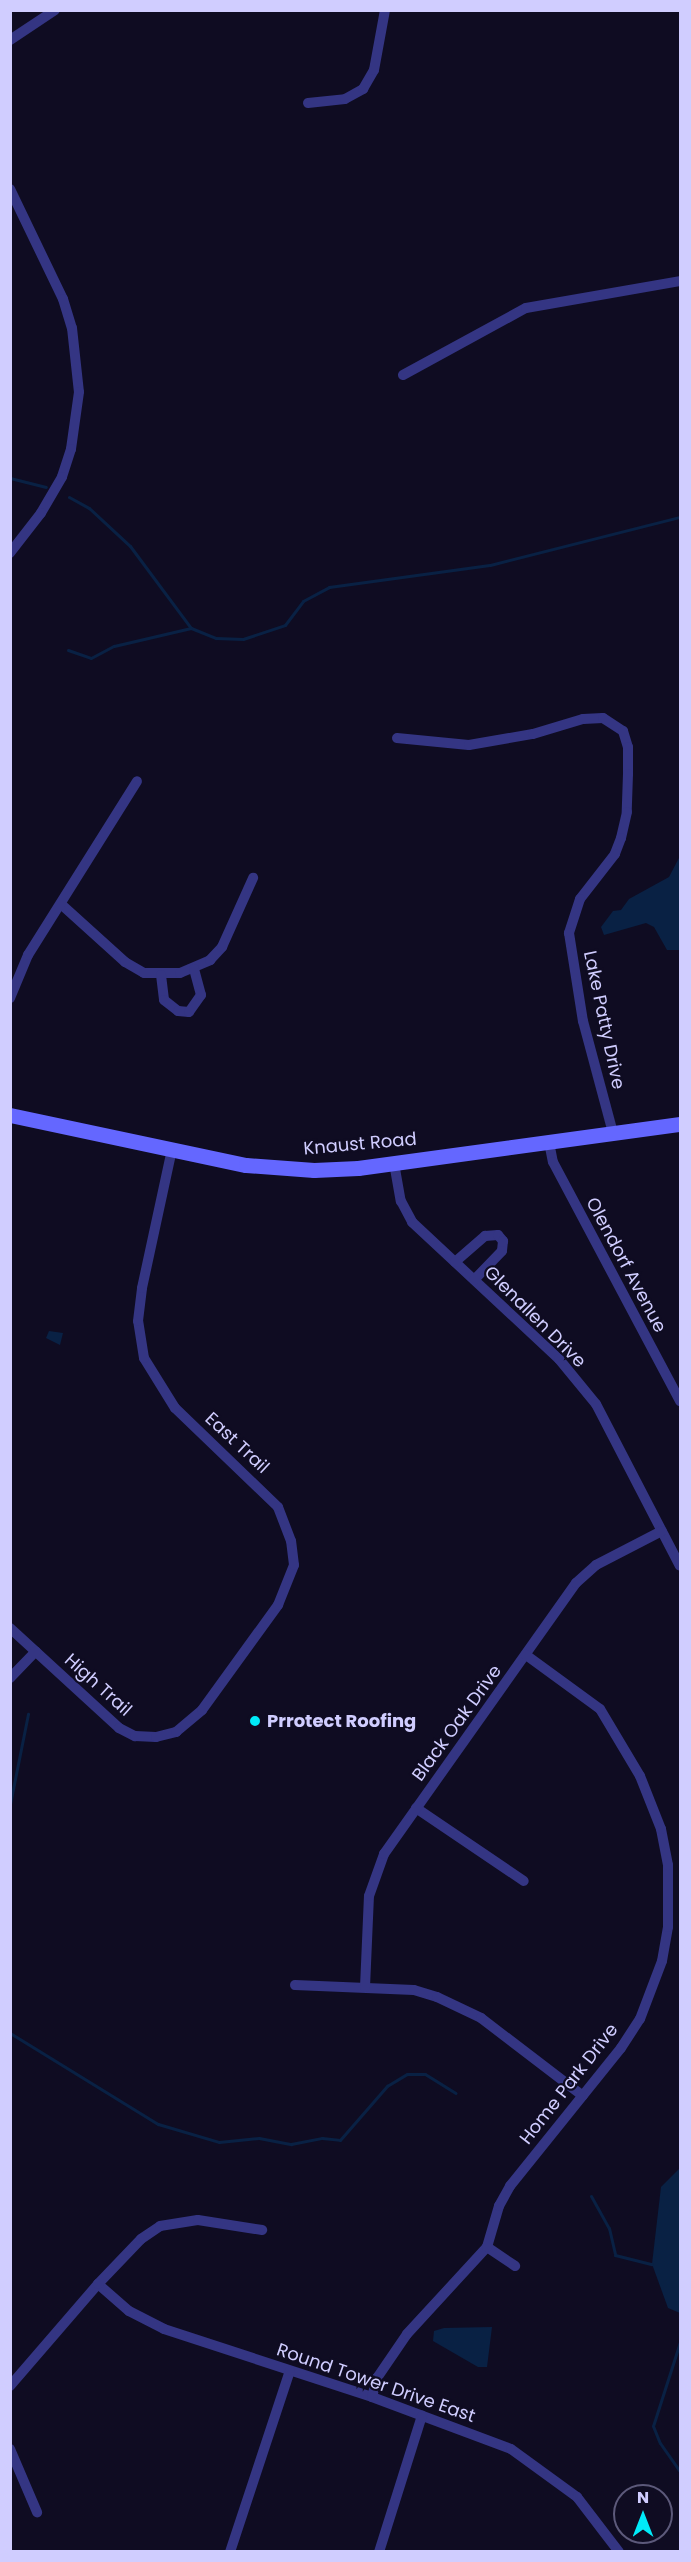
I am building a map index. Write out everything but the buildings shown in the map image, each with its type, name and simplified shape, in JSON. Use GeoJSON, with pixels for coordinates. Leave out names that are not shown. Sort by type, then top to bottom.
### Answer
{"type":"FeatureCollection","features":[{"type":"Feature","properties":{"kind":"main road","name":"Knaust Road"},"geometry":{"type":"LineString","coordinates":[[10,1115],[268,1167],[336,1169],[681,1124]]}},
{"type":"Feature","properties":{"kind":"street"},"geometry":{"type":"LineString","coordinates":[[10,40],[55,10]]}},
{"type":"Feature","properties":{"kind":"street"},"geometry":{"type":"LineString","coordinates":[[308,103],[345,99],[363,89],[374,70],[385,10]]}},
{"type":"Feature","properties":{"kind":"street"},"geometry":{"type":"LineString","coordinates":[[10,189],[63,298],[72,328],[79,392],[71,449],[62,477],[41,513],[10,553]]}},
{"type":"Feature","properties":{"kind":"street"},"geometry":{"type":"LineString","coordinates":[[403,375],[526,308],[681,281]]}},
{"type":"Feature","properties":{"kind":"street","name":"Lake Patty Drive"},"geometry":{"type":"LineString","coordinates":[[397,738],[469,745],[532,734],[583,719],[603,718],[623,731],[628,747],[628,774],[627,812],[621,838],[615,854],[580,899],[569,933],[583,1022],[613,1133]]}},
{"type":"Feature","properties":{"kind":"street"},"geometry":{"type":"LineString","coordinates":[[10,998],[28,955],[62,905],[136,781]]}},
{"type":"Feature","properties":{"kind":"street"},"geometry":{"type":"LineString","coordinates":[[62,905],[125,962],[144,973],[161,975],[194,969],[210,960],[222,947],[253,878]]}},
{"type":"Feature","properties":{"kind":"street"},"geometry":{"type":"LineString","coordinates":[[161,975],[164,1000],[178,1011],[189,1012],[201,995],[194,969]]}},
{"type":"Feature","properties":{"kind":"street","name":"Olendorf Avenue"},"geometry":{"type":"LineString","coordinates":[[549,1142],[553,1161],[681,1401]]}},
{"type":"Feature","properties":{"kind":"street","name":"East Trail"},"geometry":{"type":"LineString","coordinates":[[172,1149],[142,1288],[138,1322],[144,1358],[175,1408],[278,1507],[291,1541],[294,1565],[278,1605],[202,1710],[176,1732]]}},
{"type":"Feature","properties":{"kind":"street","name":"Glenallen Drive"},"geometry":{"type":"LineString","coordinates":[[394,1163],[400,1196],[408,1216],[559,1359],[596,1404],[681,1566]]}},
{"type":"Feature","properties":{"kind":"street"},"geometry":{"type":"LineString","coordinates":[[455,1262],[485,1236],[498,1235],[503,1241],[502,1251],[474,1280]]}},
{"type":"Feature","properties":{"kind":"street","name":"Black Oak Drive"},"geometry":{"type":"LineString","coordinates":[[365,1987],[369,1896],[375,1871],[416,1808],[585,1573],[662,1531]]}},
{"type":"Feature","properties":{"kind":"street","name":"High Trail"},"geometry":{"type":"LineString","coordinates":[[10,1628],[119,1728],[135,1736],[156,1737],[176,1732]]}},
{"type":"Feature","properties":{"kind":"street"},"geometry":{"type":"LineString","coordinates":[[10,1678],[36,1651]]}},
{"type":"Feature","properties":{"kind":"street","name":"Home Park Drive"},"geometry":{"type":"LineString","coordinates":[[372,2397],[377,2378],[407,2334],[487,2247],[499,2206],[510,2186],[621,2048],[653,1989],[669,1927],[668,1865],[650,1800],[611,1723],[594,1703],[526,1655]]}},
{"type":"Feature","properties":{"kind":"street"},"geometry":{"type":"LineString","coordinates":[[416,1808],[525,1881]]}},
{"type":"Feature","properties":{"kind":"street"},"geometry":{"type":"LineString","coordinates":[[295,1986],[414,1990],[467,2010],[506,2035],[583,2096]]}},
{"type":"Feature","properties":{"kind":"street"},"geometry":{"type":"LineString","coordinates":[[10,2386],[98,2284],[141,2239],[160,2226],[198,2220],[262,2230]]}},
{"type":"Feature","properties":{"kind":"street"},"geometry":{"type":"LineString","coordinates":[[487,2247],[515,2266]]}},
{"type":"Feature","properties":{"kind":"street","name":"Round Tower Drive East"},"geometry":{"type":"LineString","coordinates":[[98,2284],[146,2321],[486,2437],[533,2462],[577,2497],[619,2552]]}},
{"type":"Feature","properties":{"kind":"street"},"geometry":{"type":"LineString","coordinates":[[230,2552],[290,2372]]}},
{"type":"Feature","properties":{"kind":"street"},"geometry":{"type":"LineString","coordinates":[[379,2552],[422,2415]]}},
{"type":"Feature","properties":{"kind":"street"},"geometry":{"type":"LineString","coordinates":[[10,2449],[36,2512]]}},
{"type":"Feature","properties":{"kind":"water"},"geometry":{"type":"Polygon","coordinates":[[[680,856],[680,950],[667,950],[654,927],[646,923],[604,935],[601,927],[613,911],[621,910],[629,899],[669,877],[680,856]]]}},
{"type":"Feature","properties":{"kind":"water"},"geometry":{"type":"Polygon","coordinates":[[[49,1331],[63,1333],[60,1345],[46,1338],[49,1331]]]}},
{"type":"Feature","properties":{"kind":"water"},"geometry":{"type":"Polygon","coordinates":[[[680,2168],[680,2313],[668,2308],[652,2264],[661,2187],[680,2168]]]}},
{"type":"Feature","properties":{"kind":"water"},"geometry":{"type":"Polygon","coordinates":[[[492,2327],[487,2367],[478,2367],[433,2341],[434,2331],[444,2328],[492,2327]]]}},
{"type":"Feature","properties":{"kind":"waterway"},"geometry":{"type":"LineString","coordinates":[[10,478],[46,487]]}},
{"type":"Feature","properties":{"kind":"waterway"},"geometry":{"type":"LineString","coordinates":[[69,497],[89,508],[130,546],[191,628],[216,638],[243,639],[285,625],[303,601],[329,587],[490,565],[680,517]]}},
{"type":"Feature","properties":{"kind":"waterway"},"geometry":{"type":"LineString","coordinates":[[68,650],[91,658],[114,646],[191,628]]}},
{"type":"Feature","properties":{"kind":"waterway"},"geometry":{"type":"LineString","coordinates":[[10,1804],[28,1714]]}},
{"type":"Feature","properties":{"kind":"waterway"},"geometry":{"type":"LineString","coordinates":[[10,2033],[158,2124],[219,2142],[259,2138],[291,2144],[322,2138],[340,2140],[387,2086],[407,2074],[425,2074],[455,2093]]}},
{"type":"Feature","properties":{"kind":"waterway"},"geometry":{"type":"LineString","coordinates":[[591,2196],[609,2228],[615,2255],[652,2264]]}},
{"type":"Feature","properties":{"kind":"waterway"},"geometry":{"type":"LineString","coordinates":[[680,2342],[653,2426],[660,2443],[680,2472]]}},
{"type":"Feature","properties":{"kind":"place","name":"Prrotect Roofing"},"geometry":{"type":"Point","coordinates":[255,1721]}}]}
